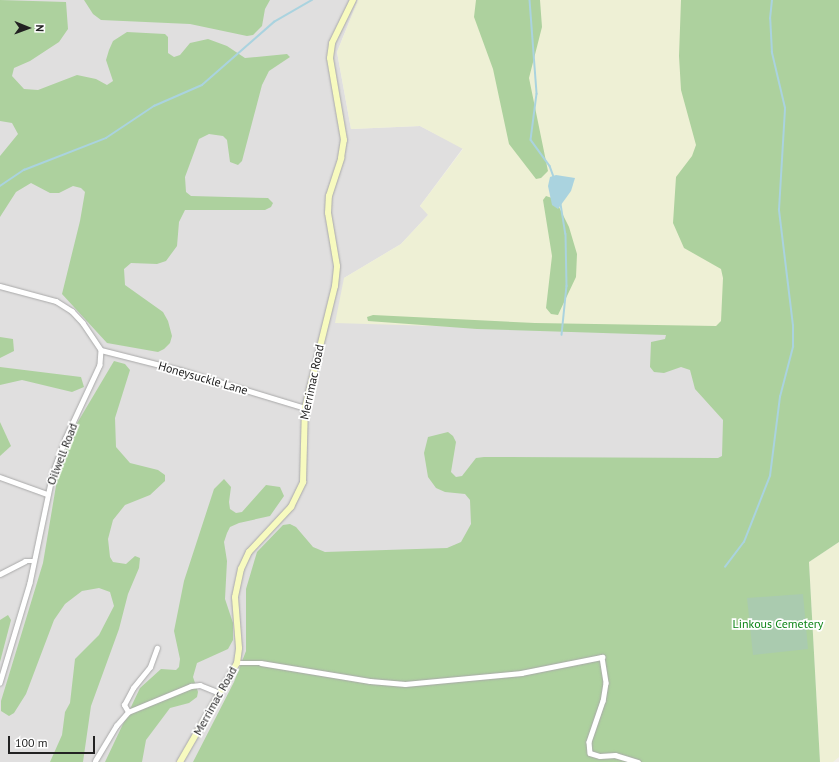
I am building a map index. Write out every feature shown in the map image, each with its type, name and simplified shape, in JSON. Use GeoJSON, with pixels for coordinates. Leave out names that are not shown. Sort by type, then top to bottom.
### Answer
{"type":"FeatureCollection","features":[{"type":"Feature","properties":{"kind":"street","name":"Merrimac Road"},"geometry":{"type":"LineString","coordinates":[[180,762],[236,663],[239,648],[235,597],[237,581],[249,552],[291,507],[298,495],[304,471],[305,408],[335,286],[337,266],[328,213],[329,196],[341,158],[344,140],[330,58],[332,43],[353,0]]}},
{"type":"Feature","properties":{"kind":"street"},"geometry":{"type":"LineString","coordinates":[[0,286],[56,301],[72,311],[88,329],[100,350]]}},
{"type":"Feature","properties":{"kind":"street","name":"Honeysuckle Lane"},"geometry":{"type":"LineString","coordinates":[[100,350],[180,370],[305,408]]}},
{"type":"Feature","properties":{"kind":"street","name":"Oilwell Road"},"geometry":{"type":"LineString","coordinates":[[0,683],[19,625],[34,561],[47,494],[66,438],[100,365],[100,350]]}},
{"type":"Feature","properties":{"kind":"street"},"geometry":{"type":"LineString","coordinates":[[0,477],[47,494]]}},
{"type":"Feature","properties":{"kind":"street"},"geometry":{"type":"LineString","coordinates":[[0,574],[25,561],[34,561]]}},
{"type":"Feature","properties":{"kind":"street"},"geometry":{"type":"LineString","coordinates":[[128,712],[124,705],[133,688],[150,667],[157,648]]}},
{"type":"Feature","properties":{"kind":"street"},"geometry":{"type":"LineString","coordinates":[[236,663],[261,663],[363,680],[405,684],[522,673],[602,657],[606,683],[603,701],[589,742],[590,753],[600,756],[615,755],[638,762]]}},
{"type":"Feature","properties":{"kind":"street"},"geometry":{"type":"LineString","coordinates":[[95,761],[116,726],[128,712],[191,686],[200,686],[220,693]]}},
{"type":"Feature","properties":{"kind":"shaded area"},"geometry":{"type":"Polygon","coordinates":[[[0,0],[358,0],[337,52],[351,129],[420,126],[463,148],[420,206],[429,214],[401,244],[344,278],[702,334],[774,340],[734,473],[202,762],[0,762],[0,0]]]}},
{"type":"Feature","properties":{"kind":"green space"},"geometry":{"type":"Polygon","coordinates":[[[0,0],[66,2],[68,29],[59,42],[30,61],[14,68],[12,76],[24,89],[38,90],[77,75],[96,79],[107,85],[113,81],[106,60],[109,50],[113,41],[127,32],[165,34],[168,37],[168,53],[174,57],[180,55],[190,43],[208,39],[227,46],[245,58],[287,54],[290,57],[269,71],[262,85],[242,161],[238,165],[230,162],[227,140],[223,136],[209,134],[199,139],[185,177],[186,192],[191,196],[268,198],[273,203],[271,207],[265,210],[185,210],[179,222],[177,246],[166,261],[157,264],[131,263],[124,269],[125,285],[163,312],[168,321],[172,336],[170,343],[158,352],[107,343],[62,294],[80,221],[85,192],[81,188],[73,186],[59,193],[50,193],[31,183],[16,192],[0,217],[0,156],[18,134],[12,123],[0,121],[0,0]]]}},
{"type":"Feature","properties":{"kind":"green space"},"geometry":{"type":"Polygon","coordinates":[[[84,0],[270,0],[265,9],[262,26],[253,35],[247,36],[190,24],[101,20],[93,14],[84,0]]]}},
{"type":"Feature","properties":{"kind":"green space"},"geometry":{"type":"Polygon","coordinates":[[[358,0],[758,0],[774,340],[702,334],[335,323],[344,278],[401,244],[428,215],[420,206],[463,149],[420,126],[351,129],[337,52],[358,0]]]}},
{"type":"Feature","properties":{"kind":"green space"},"geometry":{"type":"Polygon","coordinates":[[[476,0],[540,0],[542,27],[529,78],[548,171],[541,178],[536,179],[509,144],[493,69],[474,17],[476,0]]]}},
{"type":"Feature","properties":{"kind":"green space"},"geometry":{"type":"Polygon","coordinates":[[[681,0],[839,0],[839,542],[809,562],[820,762],[193,762],[234,682],[246,651],[246,589],[257,552],[283,525],[290,524],[296,527],[313,547],[325,552],[447,548],[461,542],[471,524],[470,500],[465,494],[445,492],[436,488],[428,477],[424,453],[428,437],[448,432],[453,436],[456,442],[451,472],[456,477],[462,476],[476,458],[484,457],[718,458],[722,456],[723,420],[695,389],[690,370],[681,367],[664,373],[654,372],[650,367],[651,342],[665,339],[666,335],[477,329],[368,321],[367,317],[373,315],[535,323],[716,326],[721,321],[723,278],[721,269],[684,248],[673,223],[676,177],[692,156],[696,145],[681,90],[679,56],[681,0]]]}},
{"type":"Feature","properties":{"kind":"green space"},"geometry":{"type":"Polygon","coordinates":[[[546,196],[555,199],[569,227],[577,254],[576,277],[558,315],[551,314],[546,308],[552,256],[543,200],[546,196]]]}},
{"type":"Feature","properties":{"kind":"green space"},"geometry":{"type":"Polygon","coordinates":[[[0,337],[13,339],[14,351],[0,358],[0,337]]]}},
{"type":"Feature","properties":{"kind":"green space"},"geometry":{"type":"Polygon","coordinates":[[[114,361],[125,364],[130,370],[115,418],[116,447],[130,463],[158,470],[165,475],[165,481],[150,495],[125,505],[113,520],[108,539],[110,557],[113,562],[126,564],[135,556],[140,558],[139,568],[128,594],[119,629],[91,706],[83,762],[50,762],[62,735],[65,712],[70,703],[75,659],[99,635],[114,606],[110,592],[99,588],[82,591],[65,604],[54,620],[26,694],[14,713],[9,716],[1,711],[1,701],[43,563],[59,468],[76,425],[114,361]]]}},
{"type":"Feature","properties":{"kind":"green space"},"geometry":{"type":"Polygon","coordinates":[[[0,367],[81,377],[84,387],[72,392],[22,380],[0,385],[0,367]]]}},
{"type":"Feature","properties":{"kind":"green space"},"geometry":{"type":"Polygon","coordinates":[[[0,422],[11,446],[0,456],[0,422]]]}},
{"type":"Feature","properties":{"kind":"green space"},"geometry":{"type":"Polygon","coordinates":[[[224,479],[231,487],[229,502],[230,509],[236,513],[242,512],[266,485],[280,487],[284,496],[270,516],[239,523],[230,527],[227,533],[224,542],[227,561],[225,599],[233,623],[233,640],[228,649],[197,663],[193,677],[198,692],[197,697],[189,703],[170,708],[146,740],[142,762],[105,762],[140,688],[161,669],[176,670],[179,667],[180,659],[174,631],[184,581],[214,489],[224,479]]]}},
{"type":"Feature","properties":{"kind":"green space"},"geometry":{"type":"Polygon","coordinates":[[[839,542],[839,757],[833,762],[820,762],[809,562],[839,542]]]}},
{"type":"Feature","properties":{"kind":"green space","name":"Linkous Cemetery"},"geometry":{"type":"Polygon","coordinates":[[[803,594],[808,649],[753,655],[747,598],[803,594]]]}},
{"type":"Feature","properties":{"kind":"green space"},"geometry":{"type":"Polygon","coordinates":[[[8,615],[11,620],[0,662],[0,620],[8,615]]]}},
{"type":"Feature","properties":{"kind":"water"},"geometry":{"type":"Polygon","coordinates":[[[556,175],[575,178],[571,191],[558,209],[552,205],[548,186],[550,177],[556,175]]]}},
{"type":"Feature","properties":{"kind":"waterway"},"geometry":{"type":"LineString","coordinates":[[0,186],[24,170],[106,138],[154,106],[202,85],[274,22],[312,0]]}},
{"type":"Feature","properties":{"kind":"waterway"},"geometry":{"type":"LineString","coordinates":[[530,0],[537,94],[531,140],[550,166],[554,177]]}},
{"type":"Feature","properties":{"kind":"waterway"},"geometry":{"type":"LineString","coordinates":[[725,567],[744,542],[770,476],[780,397],[793,347],[793,326],[779,210],[785,108],[772,53],[770,19],[772,0]]}},
{"type":"Feature","properties":{"kind":"waterway"},"geometry":{"type":"LineString","coordinates":[[561,204],[566,234],[567,286],[562,335]]}}]}
